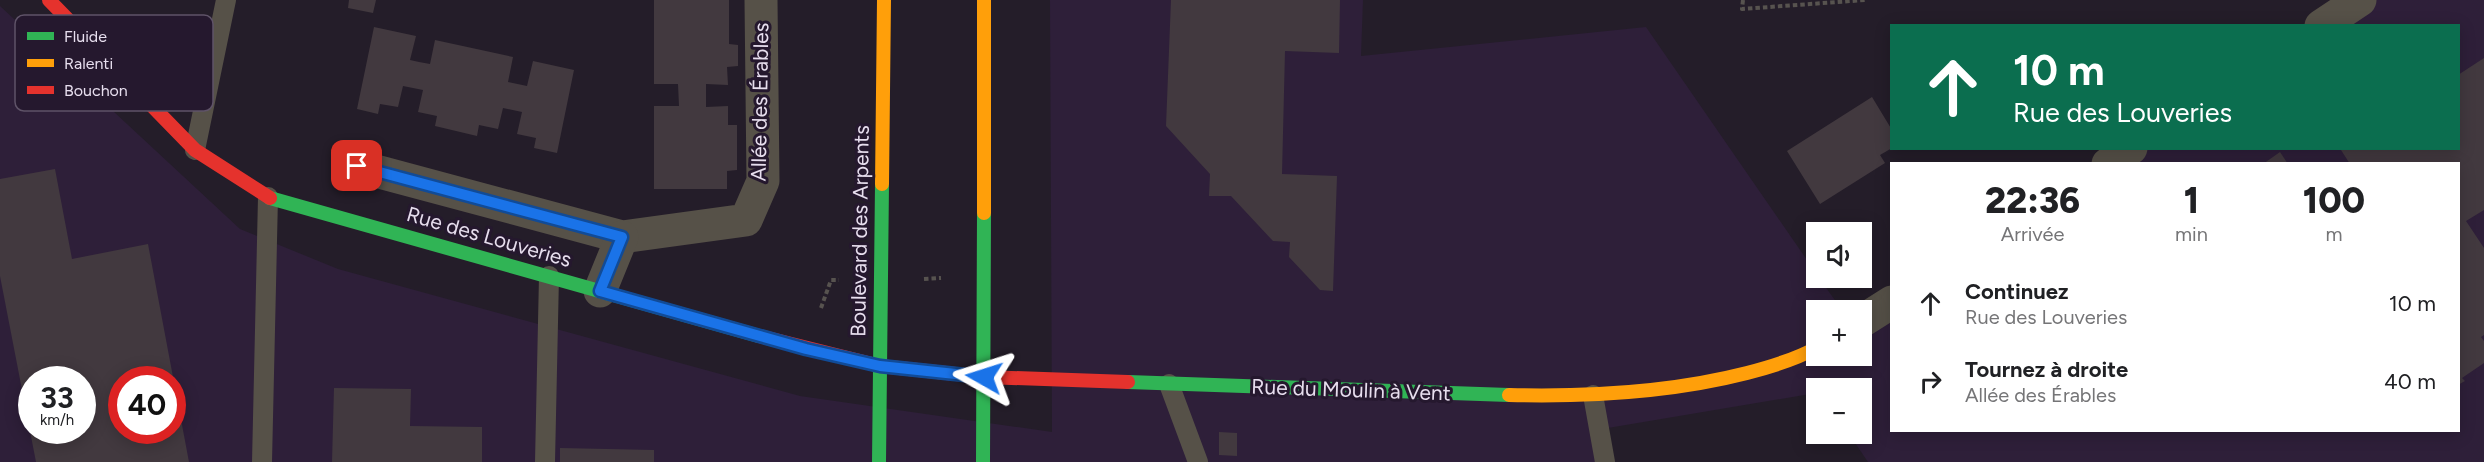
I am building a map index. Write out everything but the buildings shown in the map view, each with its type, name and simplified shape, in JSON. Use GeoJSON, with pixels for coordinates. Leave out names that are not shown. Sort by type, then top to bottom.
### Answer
{"type":"FeatureCollection","features":[{"type":"Feature","properties":{"kind":"street","name":"Rue des Louveries"},"geometry":{"type":"LineString","coordinates":[[49,0],[64,15]]}},
{"type":"Feature","properties":{"kind":"street","name":"Allée des Érables"},"geometry":{"type":"LineString","coordinates":[[357,166],[622,237],[746,220],[763,181],[761,0]]}},
{"type":"Feature","properties":{"kind":"street","name":"Boulevard des Arpents"},"geometry":{"type":"LineString","coordinates":[[879,462],[884,0]]}},
{"type":"Feature","properties":{"kind":"street"},"geometry":{"type":"LineString","coordinates":[[983,462],[984,0]]}},
{"type":"Feature","properties":{"kind":"street"},"geometry":{"type":"LineString","coordinates":[[2324,24],[2360,0]]}},
{"type":"Feature","properties":{"kind":"street","name":"Rue des Louveries"},"geometry":{"type":"LineString","coordinates":[[157,111],[195,150],[268,197],[806,349],[880,366]]}},
{"type":"Feature","properties":{"kind":"street"},"geometry":{"type":"LineString","coordinates":[[2111,162],[2128,150]]}},
{"type":"Feature","properties":{"kind":"street"},"geometry":{"type":"LineString","coordinates":[[600,291],[622,237]]}},
{"type":"Feature","properties":{"kind":"street"},"geometry":{"type":"LineString","coordinates":[[1872,315],[1890,303]]}},
{"type":"Feature","properties":{"kind":"street","name":"Rue du Moulin à Vent"},"geometry":{"type":"LineString","coordinates":[[880,366],[984,377],[1542,396],[1642,393],[1734,377],[1806,355]]}},
{"type":"Feature","properties":{"kind":"lane"},"geometry":{"type":"LineString","coordinates":[[213,63],[226,0]]}},
{"type":"Feature","properties":{"kind":"lane"},"geometry":{"type":"LineString","coordinates":[[195,150],[203,111]]}},
{"type":"Feature","properties":{"kind":"lane"},"geometry":{"type":"LineString","coordinates":[[262,462],[268,197]]}},
{"type":"Feature","properties":{"kind":"lane"},"geometry":{"type":"LineString","coordinates":[[545,462],[549,276]]}},
{"type":"Feature","properties":{"kind":"lane"},"geometry":{"type":"LineString","coordinates":[[1169,384],[1198,462]]}},
{"type":"Feature","properties":{"kind":"lane"},"geometry":{"type":"LineString","coordinates":[[1593,395],[1605,462]]}},
{"type":"Feature","properties":{"kind":"path"},"geometry":{"type":"LineString","coordinates":[[1743,0],[1742,9],[1865,0]]}},
{"type":"Feature","properties":{"kind":"shaded area"},"geometry":{"type":"Polygon","coordinates":[[[1050,0],[1363,0],[1361,56],[1646,27],[1806,259],[1806,288],[1826,288],[1835,300],[1806,300],[1806,366],[1872,366],[1872,314],[1890,303],[1890,432],[2460,432],[2460,162],[2110,162],[2128,150],[2460,150],[2460,24],[2323,24],[2360,0],[2484,0],[2484,462],[1868,462],[1856,444],[1872,444],[1872,378],[1806,378],[1806,395],[1596,430],[1608,462],[0,462],[0,6],[15,20],[15,111],[113,111],[240,229],[338,269],[800,396],[1052,432],[1050,0]]]}},
{"type":"Feature","properties":{"kind":"traffic: fast"},"geometry":{"type":"LineString","coordinates":[[879,462],[882,184]]}},
{"type":"Feature","properties":{"kind":"traffic: fast"},"geometry":{"type":"LineString","coordinates":[[270,198],[759,336]]}},
{"type":"Feature","properties":{"kind":"traffic: fast"},"geometry":{"type":"LineString","coordinates":[[983,462],[984,213]]}},
{"type":"Feature","properties":{"kind":"traffic: fast"},"geometry":{"type":"LineString","coordinates":[[1128,382],[1509,395]]}},
{"type":"Feature","properties":{"kind":"traffic: slow"},"geometry":{"type":"LineString","coordinates":[[882,184],[884,0]]}},
{"type":"Feature","properties":{"kind":"traffic: slow"},"geometry":{"type":"LineString","coordinates":[[984,0],[984,213]]}},
{"type":"Feature","properties":{"kind":"traffic: slow"},"geometry":{"type":"LineString","coordinates":[[1509,395],[1599,394],[1688,385],[1765,368],[1806,353]]}},
{"type":"Feature","properties":{"kind":"traffic: jam"},"geometry":{"type":"LineString","coordinates":[[49,0],[64,15]]}},
{"type":"Feature","properties":{"kind":"traffic: jam"},"geometry":{"type":"LineString","coordinates":[[157,111],[195,150],[270,198]]}},
{"type":"Feature","properties":{"kind":"traffic: jam"},"geometry":{"type":"LineString","coordinates":[[759,336],[880,366],[984,377],[1128,382]]}},
{"type":"Feature","properties":{"kind":"route"},"geometry":{"type":"LineString","coordinates":[[357,166],[622,237],[600,291],[806,349],[880,366],[984,377]]}}]}
